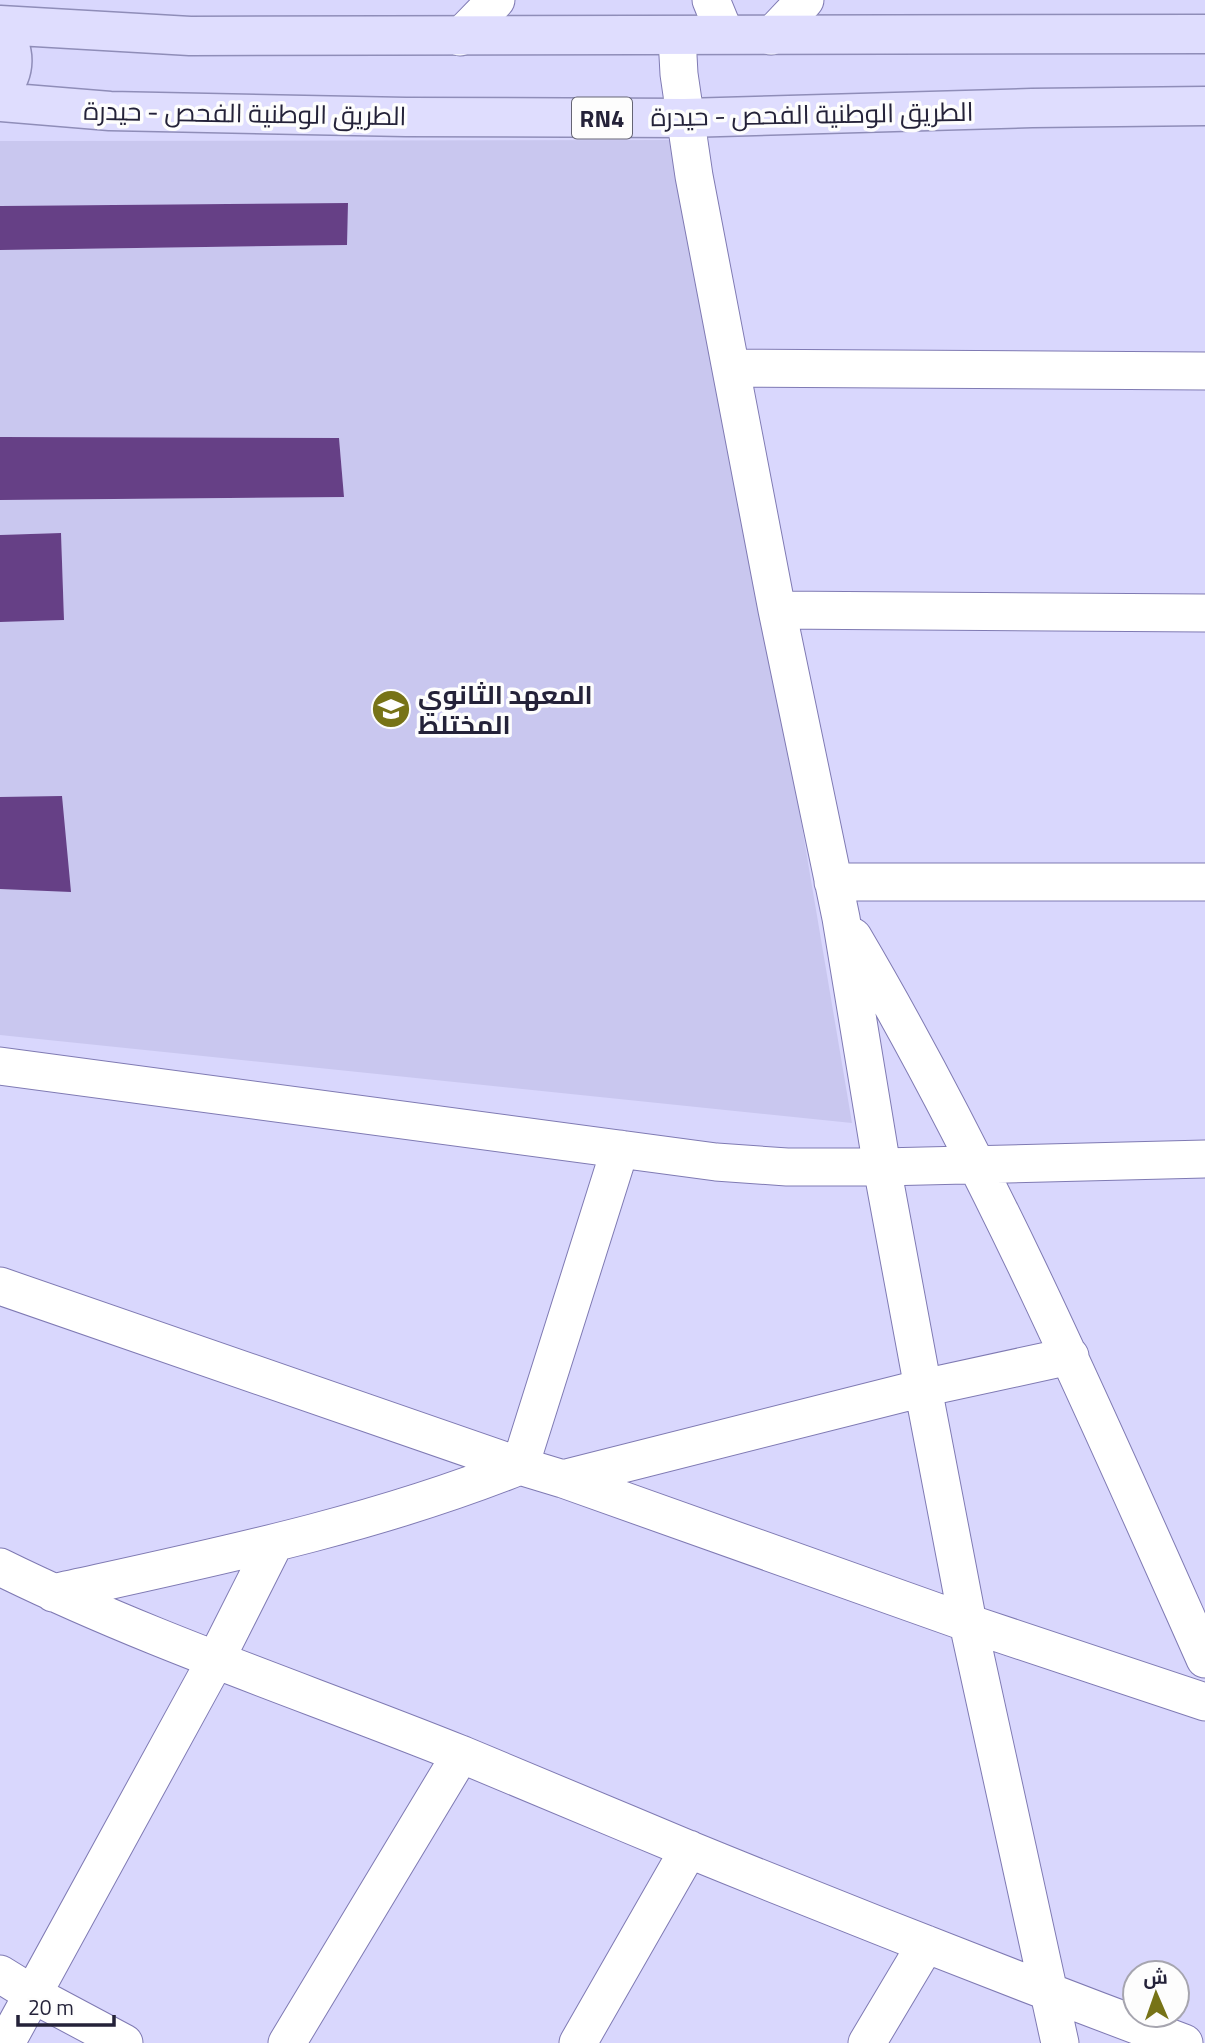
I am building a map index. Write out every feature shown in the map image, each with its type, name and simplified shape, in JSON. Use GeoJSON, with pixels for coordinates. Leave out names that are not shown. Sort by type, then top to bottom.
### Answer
{"type":"FeatureCollection","features":[{"type":"Feature","properties":{"kind":"main road"},"geometry":{"type":"LineString","coordinates":[[0,25],[190,36],[677,37],[718,17],[771,36],[1205,34]]}},
{"type":"Feature","properties":{"kind":"main road"},"geometry":{"type":"LineString","coordinates":[[0,30],[8,40],[13,60],[12,72],[0,91]]}},
{"type":"Feature","properties":{"kind":"main road","name":"الطريق الوطنية الفحص - حيدرة"},"geometry":{"type":"LineString","coordinates":[[0,103],[124,111],[419,117],[685,118],[1205,106]]}},
{"type":"Feature","properties":{"kind":"street"},"geometry":{"type":"LineString","coordinates":[[460,37],[496,0]]}},
{"type":"Feature","properties":{"kind":"street"},"geometry":{"type":"LineString","coordinates":[[771,36],[805,0]]}},
{"type":"Feature","properties":{"kind":"street"},"geometry":{"type":"LineString","coordinates":[[677,37],[679,74],[694,176],[841,918],[882,1167],[923,1388],[968,1623],[1060,2043]]}},
{"type":"Feature","properties":{"kind":"street"},"geometry":{"type":"LineString","coordinates":[[731,368],[1205,371]]}},
{"type":"Feature","properties":{"kind":"street"},"geometry":{"type":"LineString","coordinates":[[778,610],[1205,612]]}},
{"type":"Feature","properties":{"kind":"street"},"geometry":{"type":"LineString","coordinates":[[833,882],[1205,882]]}},
{"type":"Feature","properties":{"kind":"street"},"geometry":{"type":"LineString","coordinates":[[841,918],[898,1013],[976,1163],[1070,1356],[1205,1659]]}},
{"type":"Feature","properties":{"kind":"street"},"geometry":{"type":"LineString","coordinates":[[0,1066],[716,1162],[787,1167],[882,1167],[1205,1159]]}},
{"type":"Feature","properties":{"kind":"street"},"geometry":{"type":"LineString","coordinates":[[520,1466],[621,1149]]}},
{"type":"Feature","properties":{"kind":"street"},"geometry":{"type":"LineString","coordinates":[[0,1286],[563,1479],[968,1623],[1205,1702]]}},
{"type":"Feature","properties":{"kind":"street"},"geometry":{"type":"LineString","coordinates":[[563,1479],[923,1388],[1070,1356]]}},
{"type":"Feature","properties":{"kind":"street"},"geometry":{"type":"LineString","coordinates":[[53,1593],[274,1544],[437,1497],[520,1466]]}},
{"type":"Feature","properties":{"kind":"street"},"geometry":{"type":"LineString","coordinates":[[6,2043],[215,1661],[274,1544]]}},
{"type":"Feature","properties":{"kind":"street"},"geometry":{"type":"LineString","coordinates":[[0,1567],[53,1593],[215,1661],[461,1754],[926,1944],[1184,2043]]}},
{"type":"Feature","properties":{"kind":"street"},"geometry":{"type":"LineString","coordinates":[[287,2043],[461,1754]]}},
{"type":"Feature","properties":{"kind":"street"},"geometry":{"type":"LineString","coordinates":[[578,2043],[689,1849]]}},
{"type":"Feature","properties":{"kind":"street"},"geometry":{"type":"LineString","coordinates":[[867,2043],[926,1944]]}},
{"type":"Feature","properties":{"kind":"street"},"geometry":{"type":"LineString","coordinates":[[0,1974],[124,2043]]}},
{"type":"Feature","properties":{"kind":"shaded area","name":"المعهد الثانوي المختلط"},"geometry":{"type":"Polygon","coordinates":[[[686,140],[852,1123],[0,1035],[0,622],[64,620],[61,533],[0,535],[0,500],[344,497],[339,438],[0,437],[0,250],[346,245],[348,203],[0,206],[0,141],[686,140]]]}},
{"type":"Feature","properties":{"kind":"building"},"geometry":{"type":"Polygon","coordinates":[[[348,203],[347,245],[0,250],[0,206],[348,203]]]}},
{"type":"Feature","properties":{"kind":"building"},"geometry":{"type":"Polygon","coordinates":[[[0,437],[339,438],[344,497],[0,500],[0,437]]]}},
{"type":"Feature","properties":{"kind":"building"},"geometry":{"type":"Polygon","coordinates":[[[61,533],[64,620],[0,622],[0,535],[61,533]]]}},
{"type":"Feature","properties":{"kind":"building"},"geometry":{"type":"Polygon","coordinates":[[[62,796],[71,892],[0,889],[0,797],[62,796]]]}},
{"type":"Feature","properties":{"kind":"place","name":"المعهد الثانوي المختلط"},"geometry":{"type":"Point","coordinates":[391,709]}}]}
